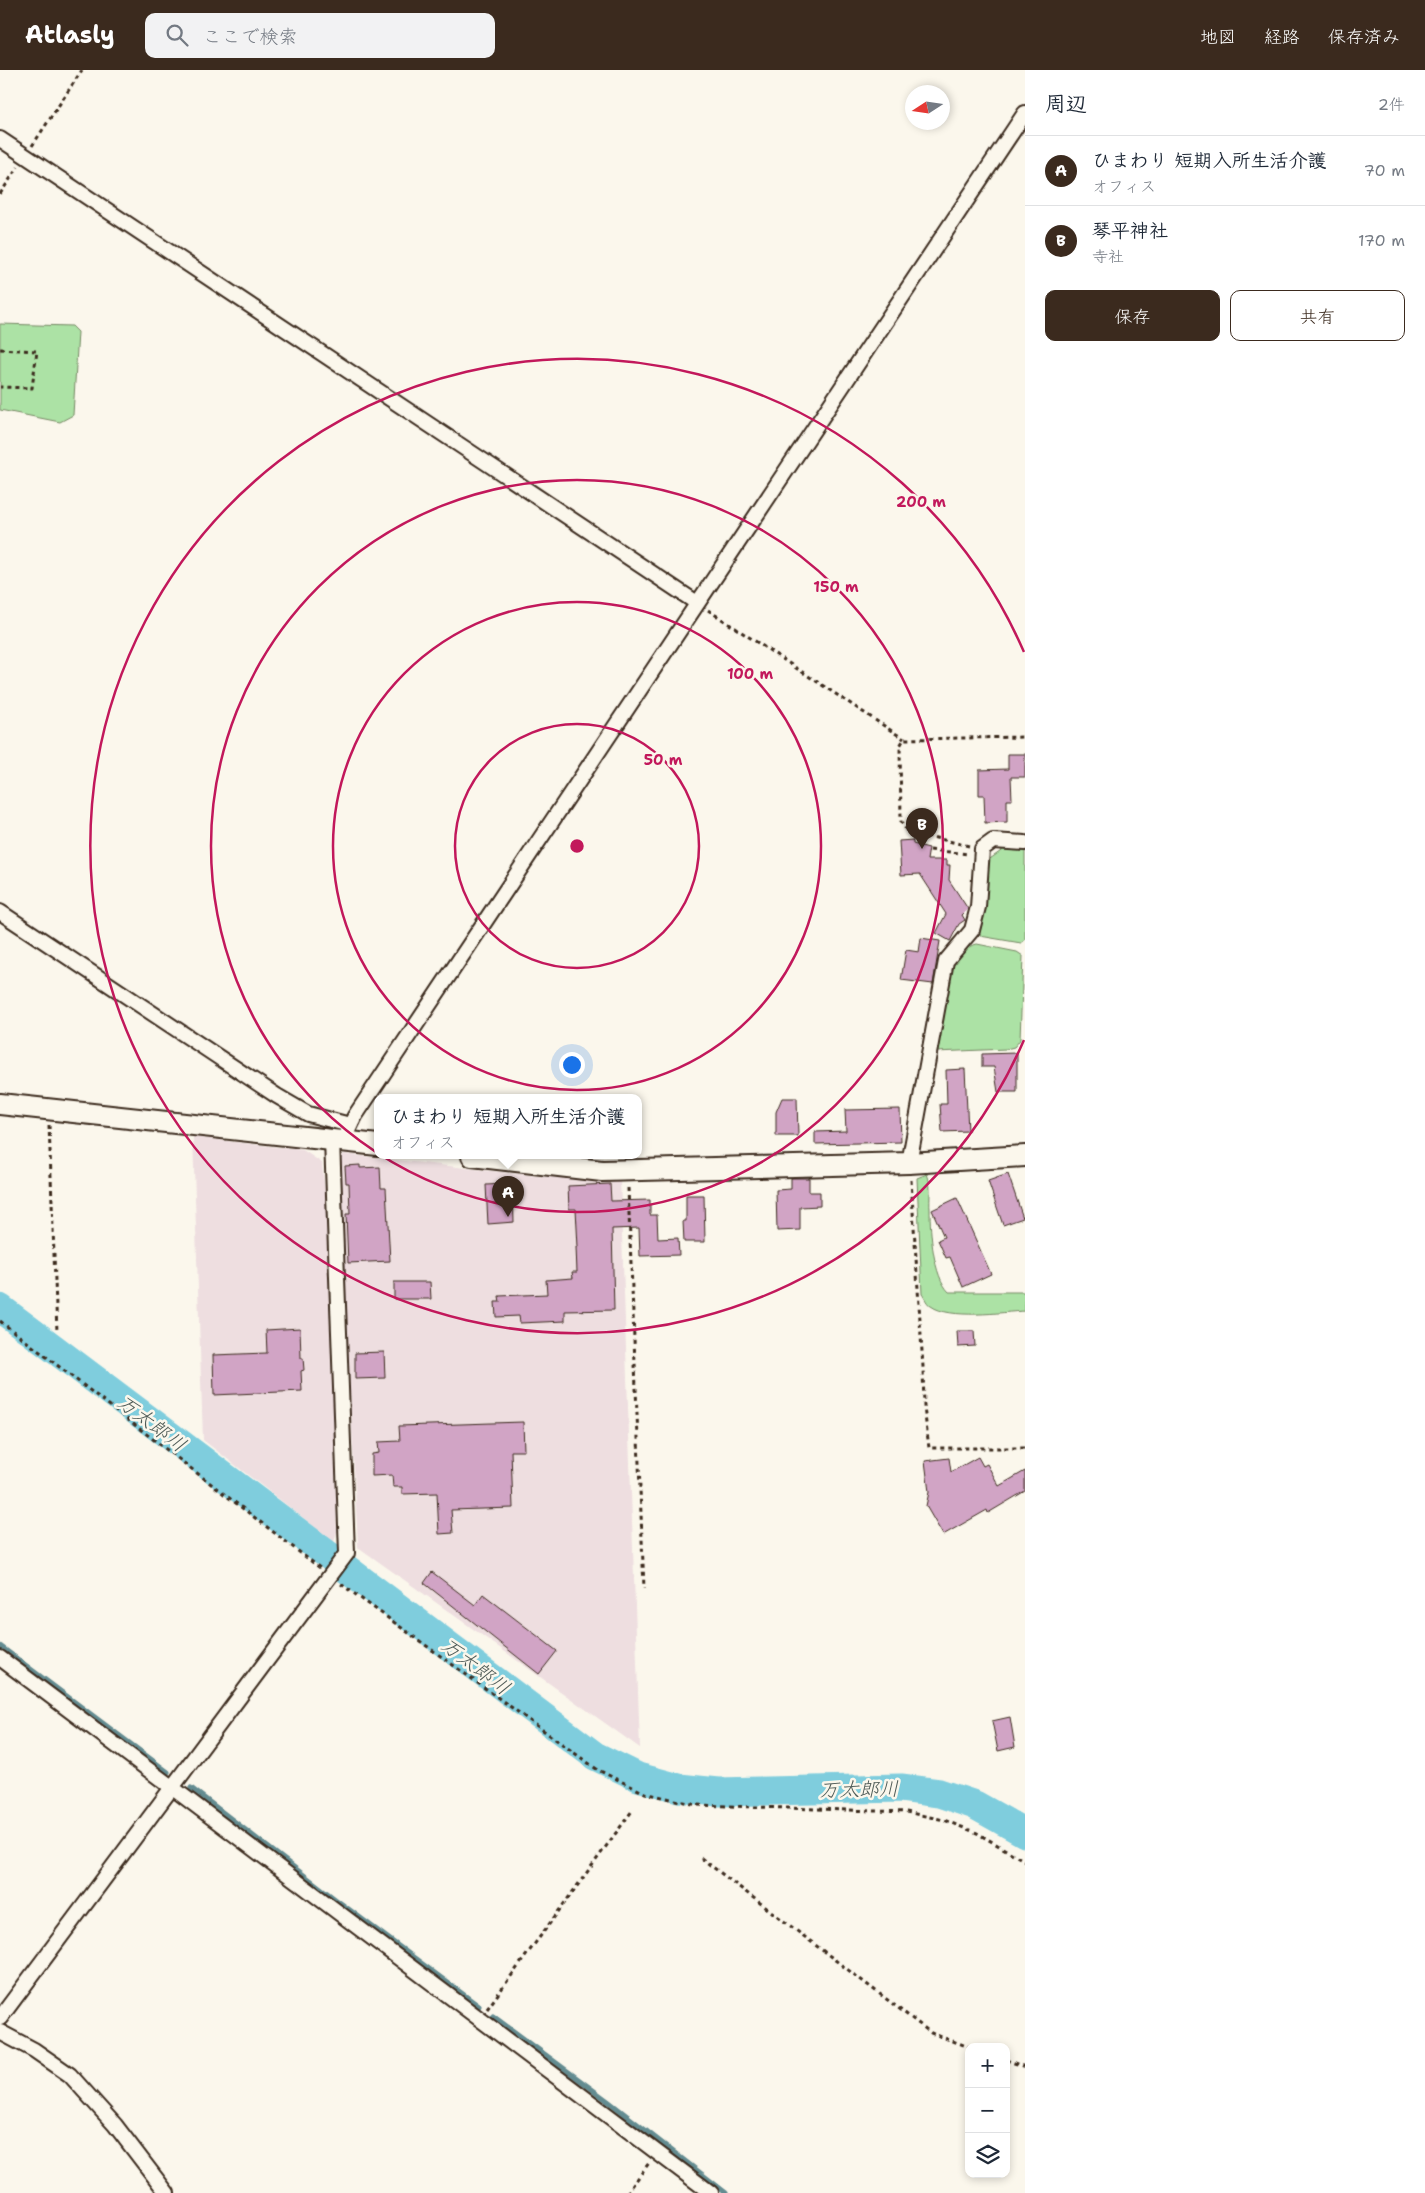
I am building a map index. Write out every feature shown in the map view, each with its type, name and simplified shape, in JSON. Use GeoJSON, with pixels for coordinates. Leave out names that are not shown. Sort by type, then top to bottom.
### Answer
{"type":"FeatureCollection","features":[{"type":"Feature","properties":{"kind":"street"},"geometry":{"type":"LineString","coordinates":[[0,2018],[347,1553],[342,1136],[1025,113]]}},
{"type":"Feature","properties":{"kind":"street"},"geometry":{"type":"LineString","coordinates":[[0,139],[698,603]]}},
{"type":"Feature","properties":{"kind":"street"},"geometry":{"type":"LineString","coordinates":[[909,1163],[946,961],[972,930],[978,907],[982,852],[993,841],[1025,843]]}},
{"type":"Feature","properties":{"kind":"street"},"geometry":{"type":"LineString","coordinates":[[0,912],[277,1096],[342,1136]]}},
{"type":"Feature","properties":{"kind":"street"},"geometry":{"type":"LineString","coordinates":[[0,1104],[342,1136],[374,1144]]}},
{"type":"Feature","properties":{"kind":"street"},"geometry":{"type":"LineString","coordinates":[[498,1159],[602,1171],[909,1163],[1025,1156]]}},
{"type":"Feature","properties":{"kind":"street"},"geometry":{"type":"LineString","coordinates":[[0,1658],[711,2193]]}},
{"type":"Feature","properties":{"kind":"street"},"geometry":{"type":"LineString","coordinates":[[0,2032],[34,2050],[70,2075],[115,2125],[167,2193]]}},
{"type":"Feature","properties":{"kind":"path"},"geometry":{"type":"LineString","coordinates":[[0,194],[82,70]]}},
{"type":"Feature","properties":{"kind":"path"},"geometry":{"type":"LineString","coordinates":[[0,349],[37,350],[32,388],[0,387]]}},
{"type":"Feature","properties":{"kind":"path"},"geometry":{"type":"LineString","coordinates":[[698,603],[904,739],[1025,737]]}},
{"type":"Feature","properties":{"kind":"path"},"geometry":{"type":"LineString","coordinates":[[904,739],[900,746],[901,822],[907,831],[982,852]]}},
{"type":"Feature","properties":{"kind":"path"},"geometry":{"type":"LineString","coordinates":[[930,850],[982,852]]}},
{"type":"Feature","properties":{"kind":"path"},"geometry":{"type":"LineString","coordinates":[[48,1109],[57,1332]]}},
{"type":"Feature","properties":{"kind":"path"},"geometry":{"type":"LineString","coordinates":[[909,1163],[923,1366],[924,1407],[929,1448],[1025,1448]]}},
{"type":"Feature","properties":{"kind":"path"},"geometry":{"type":"LineString","coordinates":[[628,1170],[644,1590]]}},
{"type":"Feature","properties":{"kind":"path"},"geometry":{"type":"LineString","coordinates":[[0,1321],[330,1576],[598,1770],[645,1793],[697,1805],[906,1812],[944,1820],[978,1833],[1025,1861]]}},
{"type":"Feature","properties":{"kind":"path"},"geometry":{"type":"LineString","coordinates":[[480,2019],[632,1811]]}},
{"type":"Feature","properties":{"kind":"path"},"geometry":{"type":"LineString","coordinates":[[701,1858],[919,2025],[931,2033],[965,2046]]}},
{"type":"Feature","properties":{"kind":"path"},"geometry":{"type":"LineString","coordinates":[[1010,2061],[1025,2067]]}},
{"type":"Feature","properties":{"kind":"path"},"geometry":{"type":"LineString","coordinates":[[627,2193],[657,2152]]}},
{"type":"Feature","properties":{"kind":"shaded area"},"geometry":{"type":"Polygon","coordinates":[[[193,1137],[303,1150],[322,1163],[327,1211],[337,1532],[334,1542],[203,1440],[193,1137]]]}},
{"type":"Feature","properties":{"kind":"shaded area"},"geometry":{"type":"Polygon","coordinates":[[[344,1154],[374,1157],[374,1159],[536,1176],[572,1179],[620,1178],[640,1748],[358,1547],[338,1161],[344,1154]]]}},
{"type":"Feature","properties":{"kind":"green space"},"geometry":{"type":"Polygon","coordinates":[[[0,324],[72,326],[78,332],[73,415],[60,422],[0,410],[0,324]]]}},
{"type":"Feature","properties":{"kind":"green space"},"geometry":{"type":"Polygon","coordinates":[[[1004,849],[1025,850],[1025,940],[1021,943],[980,936],[987,861],[1004,849]]]}},
{"type":"Feature","properties":{"kind":"green space"},"geometry":{"type":"Polygon","coordinates":[[[977,944],[1017,952],[1023,956],[1020,1040],[1014,1047],[1006,1049],[936,1052],[953,967],[962,952],[968,947],[977,944]]]}},
{"type":"Feature","properties":{"kind":"green space"},"geometry":{"type":"Polygon","coordinates":[[[927,1174],[930,1187],[931,1229],[936,1265],[939,1276],[949,1292],[1025,1292],[1025,1311],[990,1314],[950,1313],[931,1306],[927,1302],[922,1294],[917,1178],[927,1174]]]}},
{"type":"Feature","properties":{"kind":"building"},"geometry":{"type":"Polygon","coordinates":[[[1008,754],[1025,754],[1025,777],[1011,777],[1012,800],[1007,800],[1007,822],[985,823],[984,795],[979,795],[979,770],[1008,769],[1008,754]]]}},
{"type":"Feature","properties":{"kind":"building"},"geometry":{"type":"Polygon","coordinates":[[[913,840],[913,844],[929,848],[927,860],[947,860],[947,865],[950,865],[949,880],[968,909],[962,915],[965,920],[959,924],[950,941],[936,933],[946,914],[920,874],[901,875],[899,841],[913,840]]]}},
{"type":"Feature","properties":{"kind":"building"},"geometry":{"type":"Polygon","coordinates":[[[921,938],[940,941],[933,984],[901,980],[906,950],[919,952],[921,938]]]}},
{"type":"Feature","properties":{"kind":"building"},"geometry":{"type":"Polygon","coordinates":[[[1017,1053],[1017,1092],[998,1092],[994,1067],[982,1067],[982,1054],[1017,1053]]]}},
{"type":"Feature","properties":{"kind":"building"},"geometry":{"type":"Polygon","coordinates":[[[965,1069],[968,1131],[942,1132],[940,1104],[947,1104],[946,1070],[965,1069]]]}},
{"type":"Feature","properties":{"kind":"building"},"geometry":{"type":"Polygon","coordinates":[[[782,1098],[797,1098],[798,1136],[776,1136],[776,1112],[782,1098]]]}},
{"type":"Feature","properties":{"kind":"building"},"geometry":{"type":"Polygon","coordinates":[[[900,1109],[901,1142],[815,1144],[815,1132],[846,1131],[845,1110],[900,1109]]]}},
{"type":"Feature","properties":{"kind":"building"},"geometry":{"type":"Polygon","coordinates":[[[360,1165],[360,1168],[380,1167],[381,1188],[386,1188],[390,1261],[348,1263],[346,1214],[350,1214],[349,1183],[346,1183],[345,1166],[360,1165]]]}},
{"type":"Feature","properties":{"kind":"building"},"geometry":{"type":"Polygon","coordinates":[[[1008,1174],[1023,1218],[1003,1225],[988,1181],[1008,1174]]]}},
{"type":"Feature","properties":{"kind":"building"},"geometry":{"type":"Polygon","coordinates":[[[791,1178],[809,1178],[809,1192],[820,1192],[820,1206],[800,1207],[800,1230],[777,1231],[776,1190],[791,1189],[791,1178]]]}},
{"type":"Feature","properties":{"kind":"building"},"geometry":{"type":"Polygon","coordinates":[[[507,1184],[507,1193],[513,1192],[514,1222],[488,1224],[486,1185],[507,1184]]]}},
{"type":"Feature","properties":{"kind":"building"},"geometry":{"type":"Polygon","coordinates":[[[610,1184],[611,1201],[650,1200],[650,1215],[657,1215],[658,1239],[678,1238],[679,1255],[640,1256],[639,1228],[612,1229],[614,1310],[565,1311],[565,1321],[520,1323],[519,1316],[496,1317],[495,1302],[500,1302],[499,1296],[547,1294],[546,1280],[573,1278],[572,1272],[577,1272],[576,1209],[569,1209],[568,1186],[610,1184]]]}},
{"type":"Feature","properties":{"kind":"building"},"geometry":{"type":"Polygon","coordinates":[[[686,1195],[704,1195],[705,1242],[684,1242],[683,1221],[686,1221],[686,1195]]]}},
{"type":"Feature","properties":{"kind":"building"},"geometry":{"type":"Polygon","coordinates":[[[957,1198],[991,1274],[963,1287],[950,1257],[946,1258],[938,1240],[944,1237],[932,1210],[957,1198]]]}},
{"type":"Feature","properties":{"kind":"building"},"geometry":{"type":"Polygon","coordinates":[[[394,1282],[430,1282],[431,1299],[394,1299],[394,1282]]]}},
{"type":"Feature","properties":{"kind":"building"},"geometry":{"type":"Polygon","coordinates":[[[300,1328],[301,1358],[303,1358],[304,1370],[301,1371],[302,1391],[214,1395],[213,1355],[267,1353],[266,1330],[300,1328]]]}},
{"type":"Feature","properties":{"kind":"building"},"geometry":{"type":"Polygon","coordinates":[[[957,1331],[974,1331],[975,1346],[958,1347],[957,1331]]]}},
{"type":"Feature","properties":{"kind":"building"},"geometry":{"type":"Polygon","coordinates":[[[384,1352],[385,1378],[355,1379],[355,1353],[384,1352]]]}},
{"type":"Feature","properties":{"kind":"building"},"geometry":{"type":"Polygon","coordinates":[[[523,1422],[524,1451],[511,1451],[513,1508],[451,1510],[453,1533],[439,1534],[437,1493],[402,1494],[402,1487],[393,1487],[392,1475],[372,1476],[372,1454],[379,1453],[378,1442],[400,1441],[399,1426],[523,1422]]]}},
{"type":"Feature","properties":{"kind":"building"},"geometry":{"type":"Polygon","coordinates":[[[978,1457],[983,1466],[987,1464],[999,1486],[1025,1471],[1025,1491],[988,1513],[987,1510],[943,1535],[926,1506],[929,1492],[925,1461],[949,1458],[951,1472],[978,1457]]]}},
{"type":"Feature","properties":{"kind":"building"},"geometry":{"type":"Polygon","coordinates":[[[432,1572],[475,1605],[483,1594],[557,1651],[539,1674],[424,1583],[432,1572]]]}},
{"type":"Feature","properties":{"kind":"building"},"geometry":{"type":"Polygon","coordinates":[[[1010,1717],[1015,1747],[998,1751],[992,1721],[1010,1717]]]}},
{"type":"Feature","properties":{"kind":"waterway","name":"万太郎川"},"geometry":{"type":"LineString","coordinates":[[0,1308],[595,1756],[638,1777],[679,1788],[718,1792],[901,1788],[939,1793],[975,1805],[1025,1833]]}},
{"type":"Feature","properties":{"kind":"waterway"},"geometry":{"type":"LineString","coordinates":[[0,1646],[168,1772]]}},
{"type":"Feature","properties":{"kind":"waterway"},"geometry":{"type":"LineString","coordinates":[[191,1788],[335,1899],[479,2006]]}},
{"type":"Feature","properties":{"kind":"waterway"},"geometry":{"type":"LineString","coordinates":[[493,2016],[608,2101],[726,2193]]}},
{"type":"Feature","properties":{"kind":"place","name":"琴平神社"},"geometry":{"type":"Point","coordinates":[922,849]}},
{"type":"Feature","properties":{"kind":"place","name":"ひまわり 短期入所生活介護"},"geometry":{"type":"Point","coordinates":[508,1217]}}]}
